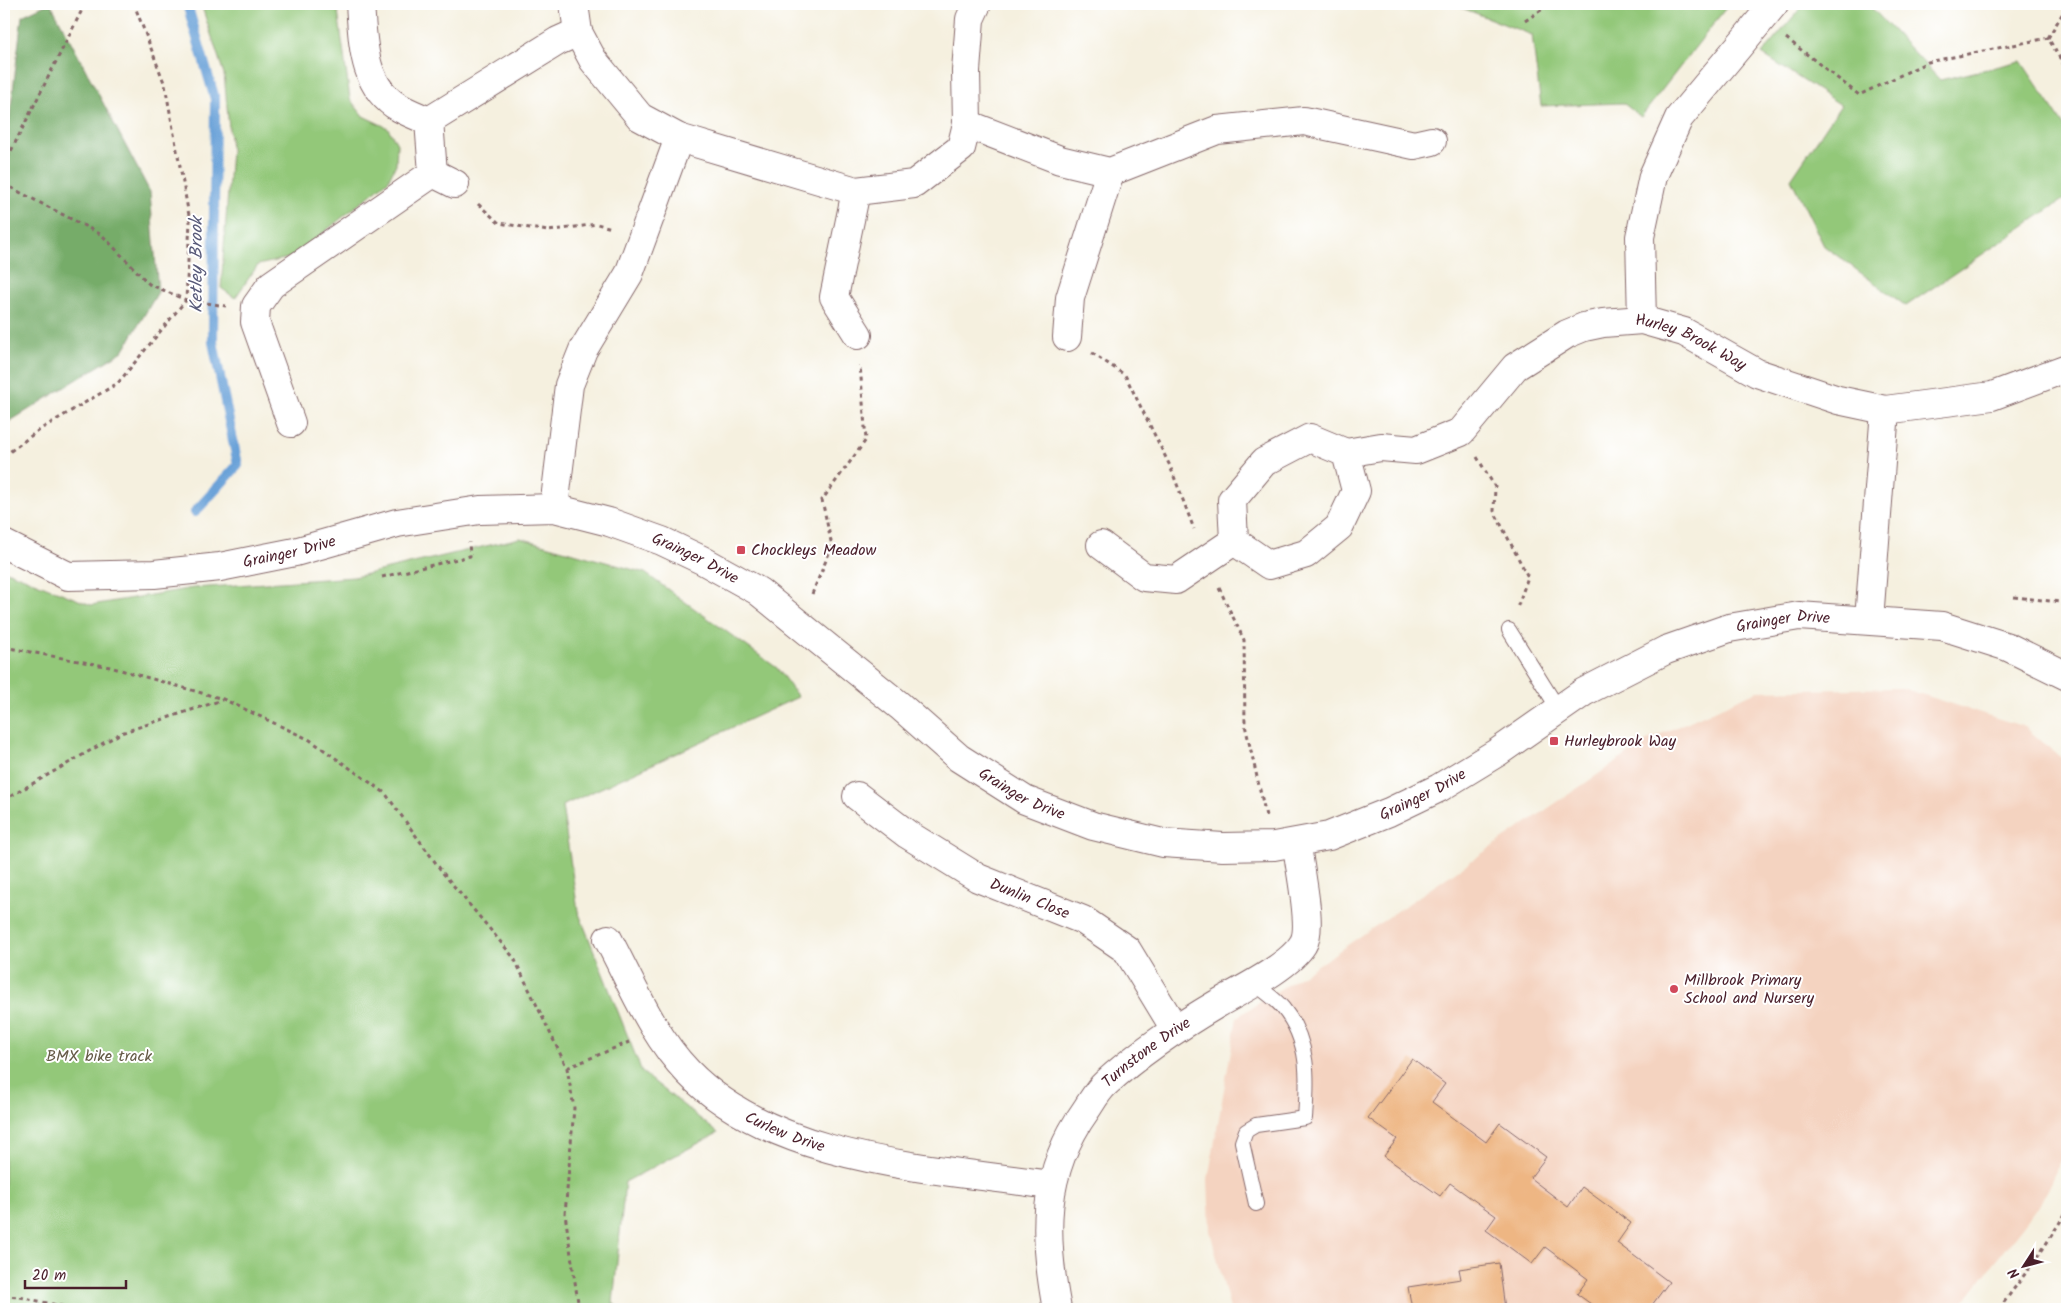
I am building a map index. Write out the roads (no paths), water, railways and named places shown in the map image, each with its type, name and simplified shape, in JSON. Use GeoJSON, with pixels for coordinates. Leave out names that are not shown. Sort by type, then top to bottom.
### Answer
{"type":"FeatureCollection","features":[{"type":"Feature","properties":{"kind":"street"},"geometry":{"type":"LineString","coordinates":[[360,4],[365,62],[380,92],[399,108],[429,121]]}},
{"type":"Feature","properties":{"kind":"street"},"geometry":{"type":"LineString","coordinates":[[574,4],[578,32],[593,60],[640,117],[679,138],[856,191],[914,184],[961,148],[967,124],[966,71],[970,19],[977,4]]}},
{"type":"Feature","properties":{"kind":"street"},"geometry":{"type":"LineString","coordinates":[[1642,320],[1640,237],[1653,176],[1679,118],[1768,11]]}},
{"type":"Feature","properties":{"kind":"street"},"geometry":{"type":"LineString","coordinates":[[429,121],[558,41],[578,32]]}},
{"type":"Feature","properties":{"kind":"street"},"geometry":{"type":"LineString","coordinates":[[291,423],[255,322],[256,306],[271,285],[444,178],[429,121]]}},
{"type":"Feature","properties":{"kind":"street"},"geometry":{"type":"LineString","coordinates":[[967,124],[1060,160],[1110,172],[1217,130],[1304,121],[1414,145],[1432,141]]}},
{"type":"Feature","properties":{"kind":"street"},"geometry":{"type":"LineString","coordinates":[[554,508],[569,385],[582,350],[628,274],[679,138]]}},
{"type":"Feature","properties":{"kind":"street"},"geometry":{"type":"LineString","coordinates":[[1067,337],[1070,298],[1110,172]]}},
{"type":"Feature","properties":{"kind":"street"},"geometry":{"type":"LineString","coordinates":[[856,191],[834,296],[858,335]]}},
{"type":"Feature","properties":{"kind":"street","name":"Hurley Brook Way"},"geometry":{"type":"LineString","coordinates":[[1346,453],[1382,447],[1416,450],[1461,432],[1515,367],[1567,334],[1584,327],[1603,323],[1642,320],[1684,332],[1757,372],[1838,400],[1885,410],[1992,396],[2067,368]]}},
{"type":"Feature","properties":{"kind":"street"},"geometry":{"type":"LineString","coordinates":[[1870,620],[1885,410]]}},
{"type":"Feature","properties":{"kind":"street"},"geometry":{"type":"LineString","coordinates":[[1310,438],[1346,453],[1356,491],[1339,527],[1306,554],[1269,565],[1234,542],[1232,500],[1264,462],[1310,438]]}},
{"type":"Feature","properties":{"kind":"street","name":"Grainger Drive"},"geometry":{"type":"LineString","coordinates":[[4,544],[68,576],[154,574],[220,567],[295,552],[397,523],[480,510],[554,508],[608,522],[662,540],[758,591],[900,706],[959,758],[1025,800],[1093,826],[1163,843],[1222,847],[1274,846],[1297,843],[1329,836],[1362,824],[1439,788],[1498,752],[1584,692],[1666,650],[1729,628],[1798,616],[1942,626],[2008,647],[2067,676]]}},
{"type":"Feature","properties":{"kind":"street"},"geometry":{"type":"LineString","coordinates":[[1101,546],[1144,577],[1176,580],[1234,542]]}},
{"type":"Feature","properties":{"kind":"street","name":"Dunlin Close"},"geometry":{"type":"LineString","coordinates":[[857,796],[907,834],[978,878],[1083,920],[1127,950],[1175,1029]]}},
{"type":"Feature","properties":{"kind":"street","name":"Turnstone Drive"},"geometry":{"type":"LineString","coordinates":[[1057,1309],[1049,1256],[1048,1220],[1051,1185],[1062,1151],[1079,1120],[1105,1084],[1175,1029],[1286,962],[1304,942],[1306,920],[1305,894],[1297,843]]}},
{"type":"Feature","properties":{"kind":"street","name":"Curlew Drive"},"geometry":{"type":"LineString","coordinates":[[608,939],[656,1030],[688,1072],[721,1100],[770,1128],[809,1142],[891,1162],[1051,1185]]}},
{"type":"Feature","properties":{"kind":"lane"},"geometry":{"type":"LineString","coordinates":[[1509,630],[1559,710]]}},
{"type":"Feature","properties":{"kind":"lane"},"geometry":{"type":"LineString","coordinates":[[1254,983],[1283,1008],[1302,1039],[1308,1077],[1305,1118],[1256,1124],[1246,1132],[1242,1142],[1256,1204]]}},
{"type":"Feature","properties":{"kind":"waterway","name":"Ketley Brook"},"geometry":{"type":"LineString","coordinates":[[187,4],[215,99],[213,342],[238,465],[195,512]]}},
{"type":"Feature","properties":{"kind":"place","name":"Chockleys Meadow"},"geometry":{"type":"Point","coordinates":[741,550]}},
{"type":"Feature","properties":{"kind":"place","name":"Hurleybrook Way"},"geometry":{"type":"Point","coordinates":[1554,741]}},
{"type":"Feature","properties":{"kind":"place","name":"Millbrook Primary School and Nursery"},"geometry":{"type":"Point","coordinates":[1674,989]}},
{"type":"Feature","properties":{"kind":"park label","name":"BMX bike track"},"geometry":{"type":"Point","coordinates":[99,1056]}}]}
